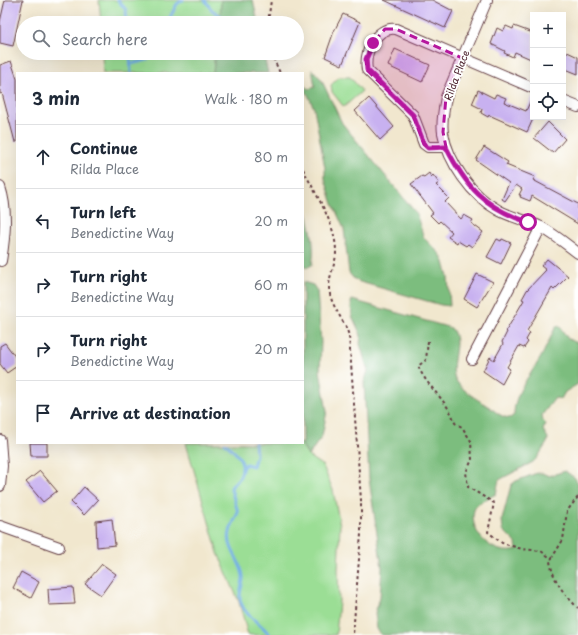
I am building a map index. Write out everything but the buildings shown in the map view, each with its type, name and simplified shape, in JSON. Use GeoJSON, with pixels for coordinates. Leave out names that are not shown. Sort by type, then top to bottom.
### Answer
{"type":"FeatureCollection","features":[{"type":"Feature","properties":{"kind":"street","name":"Rilda Place"},"geometry":{"type":"LineString","coordinates":[[487,0],[446,97],[443,114],[443,132],[446,147],[461,173],[486,202],[507,215],[541,227],[578,253]]}},
{"type":"Feature","properties":{"kind":"street"},"geometry":{"type":"LineString","coordinates":[[446,147],[428,148],[424,144],[413,115],[384,86],[370,75],[367,70],[366,59],[378,33],[385,29],[396,29],[530,87]]}},
{"type":"Feature","properties":{"kind":"street"},"geometry":{"type":"LineString","coordinates":[[566,102],[578,107]]}},
{"type":"Feature","properties":{"kind":"street"},"geometry":{"type":"LineString","coordinates":[[0,187],[4,209],[5,228],[1,261]]}},
{"type":"Feature","properties":{"kind":"street"},"geometry":{"type":"LineString","coordinates":[[472,359],[541,227]]}},
{"type":"Feature","properties":{"kind":"street"},"geometry":{"type":"LineString","coordinates":[[0,440],[2,466],[0,486]]}},
{"type":"Feature","properties":{"kind":"street"},"geometry":{"type":"LineString","coordinates":[[0,526],[59,547]]}},
{"type":"Feature","properties":{"kind":"path"},"geometry":{"type":"LineString","coordinates":[[269,16],[271,0]]}},
{"type":"Feature","properties":{"kind":"path"},"geometry":{"type":"LineString","coordinates":[[274,60],[280,72]]}},
{"type":"Feature","properties":{"kind":"path"},"geometry":{"type":"LineString","coordinates":[[304,171],[330,224],[334,237],[335,264],[329,286],[330,295],[349,336],[361,500],[361,534],[353,635]]}},
{"type":"Feature","properties":{"kind":"path"},"geometry":{"type":"LineString","coordinates":[[428,341],[426,360],[418,366],[424,380],[452,410],[455,423],[462,427],[471,441],[472,460],[466,472],[468,487],[494,503],[488,532],[502,543],[522,549],[541,551],[552,559]]}},
{"type":"Feature","properties":{"kind":"path"},"geometry":{"type":"LineString","coordinates":[[578,497],[567,511],[564,540],[550,561],[552,575],[568,598],[578,608]]}},
{"type":"Feature","properties":{"kind":"highlighted area"},"geometry":{"type":"Polygon","coordinates":[[[385,29],[396,29],[462,58],[446,97],[443,132],[446,147],[428,147],[424,144],[413,115],[367,70],[366,59],[373,43],[385,29]]]}},
{"type":"Feature","properties":{"kind":"green space"},"geometry":{"type":"Polygon","coordinates":[[[99,0],[221,0],[220,16],[100,16],[99,0]]]}},
{"type":"Feature","properties":{"kind":"green space"},"geometry":{"type":"Polygon","coordinates":[[[221,0],[253,0],[256,16],[220,16],[221,0]]]}},
{"type":"Feature","properties":{"kind":"green space"},"geometry":{"type":"Polygon","coordinates":[[[102,60],[214,60],[213,72],[103,72],[102,60]]]}},
{"type":"Feature","properties":{"kind":"green space"},"geometry":{"type":"Polygon","coordinates":[[[214,60],[265,60],[268,72],[213,72],[214,60]]]}},
{"type":"Feature","properties":{"kind":"green space"},"geometry":{"type":"Polygon","coordinates":[[[312,69],[321,79],[342,123],[416,213],[424,238],[440,254],[448,277],[450,306],[441,305],[360,282],[354,279],[349,273],[344,229],[333,204],[325,179],[325,168],[314,108],[304,86],[309,89],[315,87],[312,69]]]}},
{"type":"Feature","properties":{"kind":"green space"},"geometry":{"type":"Polygon","coordinates":[[[339,77],[350,77],[362,91],[344,107],[332,92],[331,85],[339,77]]]}},
{"type":"Feature","properties":{"kind":"green space"},"geometry":{"type":"Polygon","coordinates":[[[304,206],[307,213],[313,243],[312,265],[308,267],[304,265],[304,206]]]}},
{"type":"Feature","properties":{"kind":"green space"},"geometry":{"type":"Polygon","coordinates":[[[304,282],[313,285],[317,291],[321,342],[320,371],[327,411],[322,436],[308,456],[302,444],[304,444],[304,282]]]}},
{"type":"Feature","properties":{"kind":"green space"},"geometry":{"type":"Polygon","coordinates":[[[352,300],[451,328],[455,334],[456,341],[453,369],[457,382],[470,395],[500,415],[510,418],[514,415],[517,397],[521,388],[541,357],[556,326],[560,327],[568,339],[578,343],[578,384],[565,392],[561,399],[555,398],[542,415],[543,421],[546,424],[543,430],[548,438],[547,443],[533,462],[499,480],[496,494],[484,500],[476,507],[474,510],[473,519],[479,535],[492,547],[500,550],[517,550],[516,543],[503,530],[502,520],[511,485],[516,481],[537,473],[542,473],[549,476],[565,471],[575,478],[578,483],[578,635],[381,635],[377,629],[375,613],[380,597],[382,568],[369,479],[364,382],[368,371],[360,344],[361,335],[352,316],[352,300]]]}},
{"type":"Feature","properties":{"kind":"green space"},"geometry":{"type":"Polygon","coordinates":[[[186,444],[302,444],[308,456],[323,466],[333,490],[340,525],[338,570],[339,602],[336,635],[248,635],[239,602],[218,553],[186,444]]]}},
{"type":"Feature","properties":{"kind":"waterway"},"geometry":{"type":"LineString","coordinates":[[118,0],[126,10],[126,16]]}},
{"type":"Feature","properties":{"kind":"waterway"},"geometry":{"type":"LineString","coordinates":[[171,16],[177,4],[183,0]]}},
{"type":"Feature","properties":{"kind":"waterway"},"geometry":{"type":"LineString","coordinates":[[205,0],[212,10],[221,16]]}},
{"type":"Feature","properties":{"kind":"waterway"},"geometry":{"type":"LineString","coordinates":[[130,60],[131,72]]}},
{"type":"Feature","properties":{"kind":"waterway"},"geometry":{"type":"LineString","coordinates":[[131,64],[147,60]]}},
{"type":"Feature","properties":{"kind":"waterway"},"geometry":{"type":"LineString","coordinates":[[226,444],[236,453],[242,465],[240,476],[231,489],[238,512],[231,527],[229,538],[232,549],[242,570],[243,583],[240,592],[240,599],[246,612],[270,635]]}},
{"type":"Feature","properties":{"kind":"waterway"},"geometry":{"type":"LineString","coordinates":[[242,468],[246,464],[253,466],[256,455],[255,444]]}},
{"type":"Feature","properties":{"kind":"route"},"geometry":{"type":"LineString","coordinates":[[373,43],[366,59],[367,70],[370,75],[410,111],[418,126],[419,136],[424,144],[428,148],[446,147],[461,173],[472,188],[486,202],[507,215],[528,222]]}}]}
